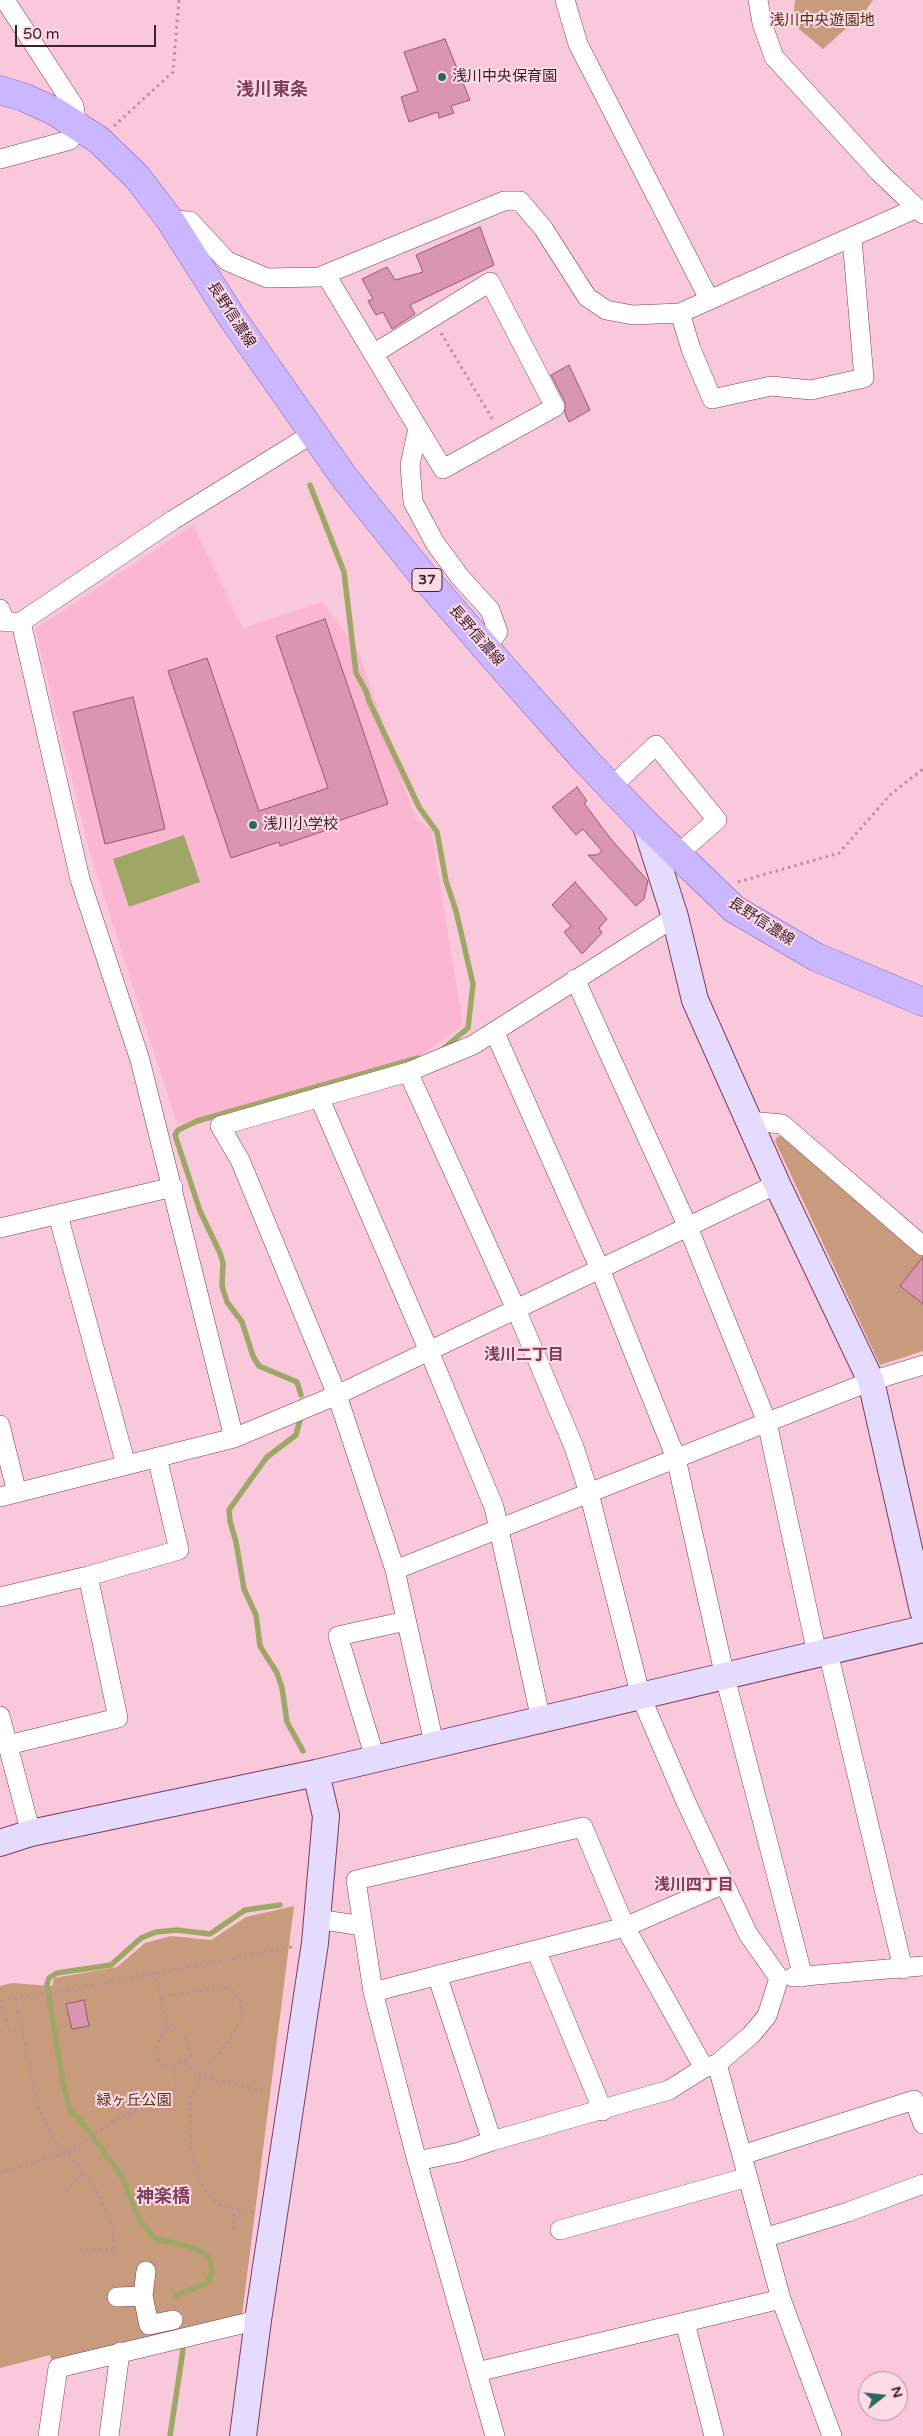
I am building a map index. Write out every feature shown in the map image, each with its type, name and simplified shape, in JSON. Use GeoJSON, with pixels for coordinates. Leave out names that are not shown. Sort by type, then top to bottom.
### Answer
{"type":"FeatureCollection","features":[{"type":"Feature","properties":{"kind":"main road","name":"長野信濃線"},"geometry":{"type":"LineString","coordinates":[[0,90],[23,97],[54,111],[88,133],[137,177],[170,220],[231,316],[312,434],[420,572],[486,648],[645,823],[734,909],[816,957],[923,1002]]}},
{"type":"Feature","properties":{"kind":"street"},"geometry":{"type":"LineString","coordinates":[[0,159],[70,140],[88,133],[74,106],[5,0]]}},
{"type":"Feature","properties":{"kind":"street"},"geometry":{"type":"LineString","coordinates":[[564,0],[578,44],[709,299]]}},
{"type":"Feature","properties":{"kind":"street"},"geometry":{"type":"LineString","coordinates":[[170,220],[190,221],[227,261],[267,278],[319,277],[504,201],[520,201],[544,228],[587,297],[606,310],[633,315],[680,313],[709,299],[920,211],[879,172],[774,57],[762,24],[758,0]]}},
{"type":"Feature","properties":{"kind":"street"},"geometry":{"type":"LineString","coordinates":[[680,313],[691,349],[712,399],[771,386],[811,390],[864,378],[852,239]]}},
{"type":"Feature","properties":{"kind":"street"},"geometry":{"type":"LineString","coordinates":[[326,275],[373,354],[443,469],[555,407],[490,282],[373,354]]}},
{"type":"Feature","properties":{"kind":"street"},"geometry":{"type":"LineString","coordinates":[[418,428],[410,464],[413,502],[435,543],[460,577],[490,610],[498,632],[486,648]]}},
{"type":"Feature","properties":{"kind":"street"},"geometry":{"type":"LineString","coordinates":[[234,1438],[140,1060],[80,879],[7,619],[312,434]]}},
{"type":"Feature","properties":{"kind":"street"},"geometry":{"type":"LineString","coordinates":[[611,787],[656,745],[717,820],[678,854]]}},
{"type":"Feature","properties":{"kind":"street"},"geometry":{"type":"LineString","coordinates":[[645,823],[676,917],[694,1000],[777,1184],[871,1381],[923,1611]]}},
{"type":"Feature","properties":{"kind":"street"},"geometry":{"type":"LineString","coordinates":[[434,1743],[395,1570],[337,1395],[240,1160],[220,1126],[408,1072],[473,1045],[495,1033],[575,979],[676,917]]}},
{"type":"Feature","properties":{"kind":"street"},"geometry":{"type":"LineString","coordinates":[[575,979],[688,1227],[767,1422],[822,1653],[903,1969]]}},
{"type":"Feature","properties":{"kind":"street"},"geometry":{"type":"LineString","coordinates":[[495,1033],[600,1269],[676,1458],[725,1677],[804,1977]]}},
{"type":"Feature","properties":{"kind":"street"},"geometry":{"type":"LineString","coordinates":[[408,1072],[516,1309],[574,1447],[589,1493],[641,1697],[748,1934],[779,1978]]}},
{"type":"Feature","properties":{"kind":"street"},"geometry":{"type":"LineString","coordinates":[[319,1097],[494,1507],[497,1530],[541,1720]]}},
{"type":"Feature","properties":{"kind":"street"},"geometry":{"type":"LineString","coordinates":[[749,1121],[782,1124],[923,1246]]}},
{"type":"Feature","properties":{"kind":"street"},"geometry":{"type":"LineString","coordinates":[[0,1425],[8,1495],[234,1438],[337,1395],[777,1184]]}},
{"type":"Feature","properties":{"kind":"street"},"geometry":{"type":"LineString","coordinates":[[0,1228],[173,1187]]}},
{"type":"Feature","properties":{"kind":"street"},"geometry":{"type":"LineString","coordinates":[[58,1215],[126,1465]]}},
{"type":"Feature","properties":{"kind":"street"},"geometry":{"type":"LineString","coordinates":[[395,1570],[871,1381],[923,1365]]}},
{"type":"Feature","properties":{"kind":"street"},"geometry":{"type":"LineString","coordinates":[[0,1597],[88,1576],[179,1550],[157,1457]]}},
{"type":"Feature","properties":{"kind":"street"},"geometry":{"type":"LineString","coordinates":[[8,1745],[118,1718],[88,1576]]}},
{"type":"Feature","properties":{"kind":"street"},"geometry":{"type":"LineString","coordinates":[[375,1758],[338,1636],[406,1622]]}},
{"type":"Feature","properties":{"kind":"street"},"geometry":{"type":"LineString","coordinates":[[0,1842],[31,1833],[316,1773],[434,1743],[641,1697],[923,1629]]}},
{"type":"Feature","properties":{"kind":"street"},"geometry":{"type":"LineString","coordinates":[[0,1716],[31,1833]]}},
{"type":"Feature","properties":{"kind":"street"},"geometry":{"type":"LineString","coordinates":[[243,2436],[258,2320],[316,1931],[326,1816],[316,1773]]}},
{"type":"Feature","properties":{"kind":"street"},"geometry":{"type":"LineString","coordinates":[[496,2436],[417,2161],[373,1992],[356,1880],[584,1827],[625,1927],[711,2066],[742,2155],[781,2298],[832,2436]]}},
{"type":"Feature","properties":{"kind":"street"},"geometry":{"type":"LineString","coordinates":[[373,1992],[625,1927],[724,1884]]}},
{"type":"Feature","properties":{"kind":"street"},"geometry":{"type":"LineString","coordinates":[[316,1931],[363,1926]]}},
{"type":"Feature","properties":{"kind":"street"},"geometry":{"type":"LineString","coordinates":[[536,1950],[603,2111]]}},
{"type":"Feature","properties":{"kind":"street"},"geometry":{"type":"LineString","coordinates":[[779,1978],[923,1966]]}},
{"type":"Feature","properties":{"kind":"street"},"geometry":{"type":"LineString","coordinates":[[438,1976],[492,2141]]}},
{"type":"Feature","properties":{"kind":"street"},"geometry":{"type":"LineString","coordinates":[[417,2161],[460,2152],[492,2141],[603,2111],[668,2090],[711,2066],[751,2035],[767,2016],[779,1978]]}},
{"type":"Feature","properties":{"kind":"street"},"geometry":{"type":"LineString","coordinates":[[742,2155],[914,2100],[923,2124]]}},
{"type":"Feature","properties":{"kind":"street"},"geometry":{"type":"LineString","coordinates":[[560,2230],[748,2176]]}},
{"type":"Feature","properties":{"kind":"street"},"geometry":{"type":"LineString","coordinates":[[764,2238],[848,2212],[923,2184]]}},
{"type":"Feature","properties":{"kind":"street"},"geometry":{"type":"LineString","coordinates":[[146,2271],[144,2296],[148,2325],[173,2320]]}},
{"type":"Feature","properties":{"kind":"street"},"geometry":{"type":"LineString","coordinates":[[117,2297],[144,2296]]}},
{"type":"Feature","properties":{"kind":"street"},"geometry":{"type":"LineString","coordinates":[[478,2372],[781,2298]]}},
{"type":"Feature","properties":{"kind":"street"},"geometry":{"type":"LineString","coordinates":[[48,2436],[58,2368],[258,2320]]}},
{"type":"Feature","properties":{"kind":"street"},"geometry":{"type":"LineString","coordinates":[[685,2322],[714,2436]]}},
{"type":"Feature","properties":{"kind":"street"},"geometry":{"type":"LineString","coordinates":[[109,2436],[120,2352]]}},
{"type":"Feature","properties":{"kind":"path"},"geometry":{"type":"LineString","coordinates":[[88,133],[173,72],[179,0]]}},
{"type":"Feature","properties":{"kind":"path"},"geometry":{"type":"LineString","coordinates":[[431,318],[502,436]]}},
{"type":"Feature","properties":{"kind":"path"},"geometry":{"type":"LineString","coordinates":[[713,888],[760,877],[839,853],[891,794],[923,769]]}},
{"type":"Feature","properties":{"kind":"path"},"geometry":{"type":"LineString","coordinates":[[8,1998],[36,1996],[155,1972],[316,1931]]}},
{"type":"Feature","properties":{"kind":"path"},"geometry":{"type":"LineString","coordinates":[[155,1972],[167,2028]]}},
{"type":"Feature","properties":{"kind":"path"},"geometry":{"type":"LineString","coordinates":[[160,1997],[220,1987],[232,1990],[240,2002],[242,2017],[232,2036],[190,2097],[191,2148],[196,2173],[207,2193],[222,2208],[274,2215]]}},
{"type":"Feature","properties":{"kind":"path"},"geometry":{"type":"LineString","coordinates":[[15,1998],[39,2110],[54,2139],[84,2172],[98,2192],[112,2227],[115,2259]]}},
{"type":"Feature","properties":{"kind":"path"},"geometry":{"type":"LineString","coordinates":[[0,2000],[9,2032],[22,2030]]}},
{"type":"Feature","properties":{"kind":"path"},"geometry":{"type":"LineString","coordinates":[[167,2028],[178,2029],[185,2037],[191,2056],[183,2063],[175,2066],[164,2066],[158,2059],[156,2050],[159,2038],[167,2028]]}},
{"type":"Feature","properties":{"kind":"path"},"geometry":{"type":"LineString","coordinates":[[183,2063],[202,2077],[292,2097]]}},
{"type":"Feature","properties":{"kind":"path"},"geometry":{"type":"LineString","coordinates":[[0,2172],[67,2154],[95,2132],[176,2089],[175,2066]]}},
{"type":"Feature","properties":{"kind":"path"},"geometry":{"type":"LineString","coordinates":[[66,2190],[84,2172]]}},
{"type":"Feature","properties":{"kind":"path"},"geometry":{"type":"LineString","coordinates":[[233,2229],[234,2209]]}},
{"type":"Feature","properties":{"kind":"path"},"geometry":{"type":"LineString","coordinates":[[79,2250],[114,2249]]}},
{"type":"Feature","properties":{"kind":"shaded area","name":"浅川小学校"},"geometry":{"type":"Polygon","coordinates":[[[193,525],[243,628],[322,602],[358,650],[416,820],[431,829],[463,1025],[413,1061],[177,1124],[90,853],[35,629],[193,525]]]}},
{"type":"Feature","properties":{"kind":"shaded area"},"geometry":{"type":"Polygon","coordinates":[[[184,835],[200,882],[129,907],[113,859],[184,835]]]}},
{"type":"Feature","properties":{"kind":"green space","name":"浅川中央遊園地"},"geometry":{"type":"Polygon","coordinates":[[[795,0],[873,0],[856,24],[851,24],[823,49],[793,24],[795,0]]]}},
{"type":"Feature","properties":{"kind":"green space"},"geometry":{"type":"Polygon","coordinates":[[[786,1135],[923,1252],[923,1351],[880,1365],[775,1141],[777,1137],[786,1135]]]}},
{"type":"Feature","properties":{"kind":"green space","name":"緑ヶ丘公園"},"geometry":{"type":"Polygon","coordinates":[[[294,1906],[242,2315],[52,2361],[50,2355],[0,2368],[0,1986],[12,1983],[52,1986],[54,1978],[117,1967],[145,1943],[171,1936],[211,1940],[246,1917],[294,1906]]]}},
{"type":"Feature","properties":{"kind":"building"},"geometry":{"type":"Polygon","coordinates":[[[445,39],[470,100],[451,106],[454,113],[439,118],[438,112],[409,122],[401,97],[418,91],[404,52],[445,39]]]}},
{"type":"Feature","properties":{"kind":"building"},"geometry":{"type":"Polygon","coordinates":[[[480,227],[494,265],[410,305],[415,314],[392,329],[383,312],[376,315],[368,301],[373,299],[362,279],[387,267],[395,280],[423,272],[416,255],[480,227]]]}},
{"type":"Feature","properties":{"kind":"building"},"geometry":{"type":"Polygon","coordinates":[[[569,365],[590,410],[569,422],[565,413],[565,402],[551,375],[569,365]]]}},
{"type":"Feature","properties":{"kind":"building"},"geometry":{"type":"Polygon","coordinates":[[[325,619],[388,804],[326,825],[327,830],[280,846],[279,842],[231,858],[168,671],[207,658],[259,811],[328,788],[276,636],[325,619]]]}},
{"type":"Feature","properties":{"kind":"building"},"geometry":{"type":"Polygon","coordinates":[[[133,697],[165,829],[105,844],[73,712],[133,697]]]}},
{"type":"Feature","properties":{"kind":"building"},"geometry":{"type":"Polygon","coordinates":[[[577,787],[587,801],[584,803],[610,838],[648,881],[644,899],[636,906],[588,855],[597,855],[602,851],[583,829],[576,835],[552,807],[577,787]]]}},
{"type":"Feature","properties":{"kind":"building"},"geometry":{"type":"Polygon","coordinates":[[[575,882],[607,919],[599,928],[602,933],[582,954],[564,932],[571,926],[552,905],[575,882]]]}},
{"type":"Feature","properties":{"kind":"building"},"geometry":{"type":"Polygon","coordinates":[[[923,1257],[923,1304],[900,1286],[923,1257]]]}},
{"type":"Feature","properties":{"kind":"building"},"geometry":{"type":"Polygon","coordinates":[[[84,2000],[89,2026],[72,2029],[66,2004],[84,2000]]]}},
{"type":"Feature","properties":{"kind":"waterway"},"geometry":{"type":"LineString","coordinates":[[310,485],[344,572],[356,673],[419,807],[437,832],[446,881],[456,911],[473,984],[468,1028],[443,1049]]}},
{"type":"Feature","properties":{"kind":"waterway"},"geometry":{"type":"LineString","coordinates":[[301,1395],[297,1382],[259,1366],[253,1356],[242,1322],[227,1302],[222,1286],[223,1263],[220,1253],[200,1211],[175,1135],[178,1130],[197,1121],[418,1058]]}},
{"type":"Feature","properties":{"kind":"waterway"},"geometry":{"type":"LineString","coordinates":[[300,1420],[296,1435],[267,1457],[229,1510],[244,1589],[256,1615],[260,1646],[277,1673],[282,1688],[287,1722],[303,1751]]}},
{"type":"Feature","properties":{"kind":"waterway"},"geometry":{"type":"LineString","coordinates":[[176,2295],[204,2285],[210,2278],[212,2270],[209,2258],[203,2252],[193,2248],[154,2238],[140,2221],[121,2175],[81,2121],[70,2110],[63,2083],[47,1984],[49,1978],[57,1973],[111,1965],[141,1938],[156,1932],[177,1930],[210,1934],[245,1910],[280,1905]]}},
{"type":"Feature","properties":{"kind":"waterway"},"geometry":{"type":"LineString","coordinates":[[170,2436],[183,2350]]}},
{"type":"Feature","properties":{"kind":"place","name":"浅川中央保育園"},"geometry":{"type":"Point","coordinates":[442,77]}},
{"type":"Feature","properties":{"kind":"place","name":"浅川小学校"},"geometry":{"type":"Point","coordinates":[253,825]}},
{"type":"Feature","properties":{"kind":"district","name":"浅川東条"},"geometry":{"type":"Point","coordinates":[272,90]}},
{"type":"Feature","properties":{"kind":"district","name":"浅川二丁目"},"geometry":{"type":"Point","coordinates":[524,1356]}},
{"type":"Feature","properties":{"kind":"district","name":"浅川四丁目"},"geometry":{"type":"Point","coordinates":[694,1886]}},
{"type":"Feature","properties":{"kind":"district","name":"神楽橋"},"geometry":{"type":"Point","coordinates":[163,2197]}}]}
